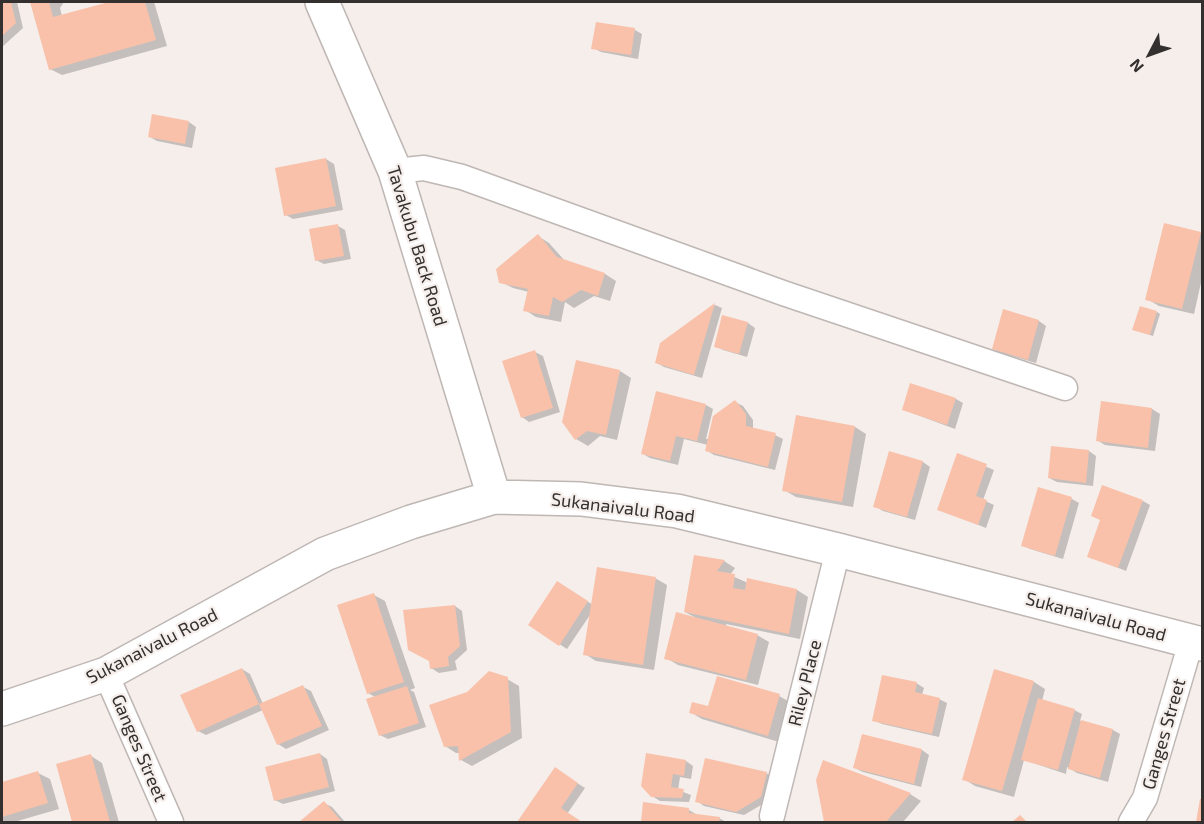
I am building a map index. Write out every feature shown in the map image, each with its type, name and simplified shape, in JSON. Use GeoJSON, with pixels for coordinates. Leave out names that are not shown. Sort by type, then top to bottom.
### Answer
{"type":"FeatureCollection","features":[{"type":"Feature","properties":{"kind":"main road","name":"Tavakubu Back Road"},"geometry":{"type":"LineString","coordinates":[[322,2],[395,171],[494,497]]}},
{"type":"Feature","properties":{"kind":"main road","name":"Sukanaivalu Road"},"geometry":{"type":"LineString","coordinates":[[2,710],[106,674],[325,554],[411,522],[494,497],[581,499],[677,511],[838,550],[1197,643]]}},
{"type":"Feature","properties":{"kind":"street"},"geometry":{"type":"LineString","coordinates":[[395,171],[424,168],[462,177],[783,293],[1065,388]]}},
{"type":"Feature","properties":{"kind":"street","name":"Riley Place"},"geometry":{"type":"LineString","coordinates":[[772,816],[838,550]]}},
{"type":"Feature","properties":{"kind":"street","name":"Ganges Street"},"geometry":{"type":"LineString","coordinates":[[1131,822],[1145,798],[1197,643]]}},
{"type":"Feature","properties":{"kind":"street","name":"Ganges Street"},"geometry":{"type":"LineString","coordinates":[[106,674],[171,822]]}},
{"type":"Feature","properties":{"kind":"building"},"geometry":{"type":"Polygon","coordinates":[[[2,2],[11,2],[16,23],[2,36],[2,2]]]}},
{"type":"Feature","properties":{"kind":"building"},"geometry":{"type":"Polygon","coordinates":[[[30,2],[49,2],[53,17],[109,2],[145,2],[156,40],[49,70],[30,2]]]}},
{"type":"Feature","properties":{"kind":"building"},"geometry":{"type":"Polygon","coordinates":[[[596,22],[635,28],[631,55],[591,49],[596,22]]]}},
{"type":"Feature","properties":{"kind":"building"},"geometry":{"type":"Polygon","coordinates":[[[152,114],[189,121],[185,144],[148,137],[152,114]]]}},
{"type":"Feature","properties":{"kind":"building"},"geometry":{"type":"Polygon","coordinates":[[[326,158],[336,206],[284,216],[275,168],[326,158]]]}},
{"type":"Feature","properties":{"kind":"building"},"geometry":{"type":"Polygon","coordinates":[[[1164,223],[1201,232],[1182,309],[1145,300],[1164,223]]]}},
{"type":"Feature","properties":{"kind":"building"},"geometry":{"type":"Polygon","coordinates":[[[338,224],[344,256],[315,261],[309,229],[338,224]]]}},
{"type":"Feature","properties":{"kind":"building"},"geometry":{"type":"Polygon","coordinates":[[[538,234],[557,257],[605,273],[598,296],[581,290],[562,302],[553,297],[549,316],[523,311],[528,289],[499,283],[496,269],[538,234]]]}},
{"type":"Feature","properties":{"kind":"building"},"geometry":{"type":"Polygon","coordinates":[[[715,303],[694,375],[655,363],[660,343],[715,303]]]}},
{"type":"Feature","properties":{"kind":"building"},"geometry":{"type":"Polygon","coordinates":[[[1140,306],[1157,311],[1150,335],[1132,330],[1140,306]]]}},
{"type":"Feature","properties":{"kind":"building"},"geometry":{"type":"Polygon","coordinates":[[[1003,309],[1039,320],[1028,360],[992,349],[1003,309]]]}},
{"type":"Feature","properties":{"kind":"building"},"geometry":{"type":"Polygon","coordinates":[[[722,315],[748,322],[739,354],[714,347],[722,315]]]}},
{"type":"Feature","properties":{"kind":"building"},"geometry":{"type":"Polygon","coordinates":[[[535,350],[553,408],[521,418],[502,361],[535,350]]]}},
{"type":"Feature","properties":{"kind":"building"},"geometry":{"type":"Polygon","coordinates":[[[576,360],[620,370],[606,435],[587,431],[575,440],[562,422],[576,360]]]}},
{"type":"Feature","properties":{"kind":"building"},"geometry":{"type":"Polygon","coordinates":[[[910,383],[956,398],[947,425],[902,410],[910,383]]]}},
{"type":"Feature","properties":{"kind":"building"},"geometry":{"type":"Polygon","coordinates":[[[656,391],[706,404],[697,441],[676,436],[670,461],[641,454],[656,391]]]}},
{"type":"Feature","properties":{"kind":"building"},"geometry":{"type":"Polygon","coordinates":[[[735,400],[746,414],[746,426],[776,433],[768,467],[705,451],[713,416],[735,400]]]}},
{"type":"Feature","properties":{"kind":"building"},"geometry":{"type":"Polygon","coordinates":[[[1101,401],[1152,408],[1148,448],[1096,441],[1101,401]]]}},
{"type":"Feature","properties":{"kind":"building"},"geometry":{"type":"Polygon","coordinates":[[[796,415],[855,426],[842,502],[782,491],[796,415]]]}},
{"type":"Feature","properties":{"kind":"building"},"geometry":{"type":"Polygon","coordinates":[[[1051,446],[1089,450],[1086,483],[1048,478],[1051,446]]]}},
{"type":"Feature","properties":{"kind":"building"},"geometry":{"type":"Polygon","coordinates":[[[889,451],[923,461],[907,517],[873,507],[889,451]]]}},
{"type":"Feature","properties":{"kind":"building"},"geometry":{"type":"Polygon","coordinates":[[[957,453],[987,464],[976,496],[987,500],[978,525],[937,510],[957,453]]]}},
{"type":"Feature","properties":{"kind":"building"},"geometry":{"type":"Polygon","coordinates":[[[1102,485],[1143,500],[1118,568],[1087,557],[1100,520],[1091,516],[1102,485]]]}},
{"type":"Feature","properties":{"kind":"building"},"geometry":{"type":"Polygon","coordinates":[[[1038,487],[1072,497],[1055,556],[1021,546],[1038,487]]]}},
{"type":"Feature","properties":{"kind":"building"},"geometry":{"type":"Polygon","coordinates":[[[694,555],[725,560],[717,571],[735,574],[733,588],[745,590],[747,578],[797,589],[789,634],[684,612],[694,555]]]}},
{"type":"Feature","properties":{"kind":"building"},"geometry":{"type":"Polygon","coordinates":[[[597,567],[656,577],[643,665],[583,655],[597,567]]]}},
{"type":"Feature","properties":{"kind":"building"},"geometry":{"type":"Polygon","coordinates":[[[557,581],[588,601],[559,646],[528,625],[557,581]]]}},
{"type":"Feature","properties":{"kind":"building"},"geometry":{"type":"Polygon","coordinates":[[[374,593],[404,682],[367,694],[337,605],[374,593]]]}},
{"type":"Feature","properties":{"kind":"building"},"geometry":{"type":"Polygon","coordinates":[[[455,605],[460,646],[448,657],[449,666],[430,669],[429,661],[408,650],[403,610],[455,605]]]}},
{"type":"Feature","properties":{"kind":"building"},"geometry":{"type":"Polygon","coordinates":[[[676,612],[758,634],[746,680],[664,659],[676,612]]]}},
{"type":"Feature","properties":{"kind":"building"},"geometry":{"type":"Polygon","coordinates":[[[242,668],[259,704],[197,732],[180,695],[242,668]]]}},
{"type":"Feature","properties":{"kind":"building"},"geometry":{"type":"Polygon","coordinates":[[[994,669],[1034,681],[1002,791],[962,780],[994,669]]]}},
{"type":"Feature","properties":{"kind":"building"},"geometry":{"type":"Polygon","coordinates":[[[489,671],[508,677],[511,732],[459,761],[458,746],[444,747],[429,705],[467,692],[489,671]]]}},
{"type":"Feature","properties":{"kind":"building"},"geometry":{"type":"Polygon","coordinates":[[[882,675],[917,682],[915,692],[940,698],[932,734],[872,721],[882,675]]]}},
{"type":"Feature","properties":{"kind":"building"},"geometry":{"type":"Polygon","coordinates":[[[717,676],[780,694],[768,736],[689,713],[692,702],[708,706],[717,676]]]}},
{"type":"Feature","properties":{"kind":"building"},"geometry":{"type":"Polygon","coordinates":[[[303,685],[322,726],[277,745],[259,704],[303,685]]]}},
{"type":"Feature","properties":{"kind":"building"},"geometry":{"type":"Polygon","coordinates":[[[407,686],[419,723],[379,736],[366,699],[407,686]]]}},
{"type":"Feature","properties":{"kind":"building"},"geometry":{"type":"Polygon","coordinates":[[[1038,698],[1075,709],[1058,770],[1021,760],[1038,698]]]}},
{"type":"Feature","properties":{"kind":"building"},"geometry":{"type":"Polygon","coordinates":[[[1081,720],[1113,729],[1100,778],[1068,769],[1081,720]]]}},
{"type":"Feature","properties":{"kind":"building"},"geometry":{"type":"Polygon","coordinates":[[[862,734],[922,749],[914,784],[853,768],[862,734]]]}},
{"type":"Feature","properties":{"kind":"building"},"geometry":{"type":"Polygon","coordinates":[[[320,753],[329,787],[274,801],[265,767],[320,753]]]}},
{"type":"Feature","properties":{"kind":"building"},"geometry":{"type":"Polygon","coordinates":[[[646,753],[686,760],[684,776],[673,774],[671,787],[684,789],[682,798],[651,797],[641,786],[646,753]]]}},
{"type":"Feature","properties":{"kind":"building"},"geometry":{"type":"Polygon","coordinates":[[[91,754],[110,822],[72,822],[56,764],[91,754]]]}},
{"type":"Feature","properties":{"kind":"building"},"geometry":{"type":"Polygon","coordinates":[[[705,758],[767,772],[761,797],[736,812],[695,802],[705,758]]]}},
{"type":"Feature","properties":{"kind":"building"},"geometry":{"type":"Polygon","coordinates":[[[823,760],[911,793],[886,822],[824,822],[816,780],[823,760]]]}},
{"type":"Feature","properties":{"kind":"building"},"geometry":{"type":"Polygon","coordinates":[[[555,767],[578,783],[561,808],[582,822],[517,822],[555,767]]]}},
{"type":"Feature","properties":{"kind":"building"},"geometry":{"type":"Polygon","coordinates":[[[38,771],[48,803],[2,817],[2,782],[38,771]]]}},
{"type":"Feature","properties":{"kind":"building"},"geometry":{"type":"Polygon","coordinates":[[[1200,799],[1202,799],[1202,822],[1196,822],[1200,799]]]}},
{"type":"Feature","properties":{"kind":"building"},"geometry":{"type":"Polygon","coordinates":[[[324,801],[342,822],[299,822],[324,801]]]}},
{"type":"Feature","properties":{"kind":"building"},"geometry":{"type":"Polygon","coordinates":[[[643,802],[689,808],[689,813],[720,817],[719,822],[641,822],[643,802]]]}},
{"type":"Feature","properties":{"kind":"building"},"geometry":{"type":"Polygon","coordinates":[[[1020,815],[1027,822],[1012,822],[1020,815]]]}}]}
